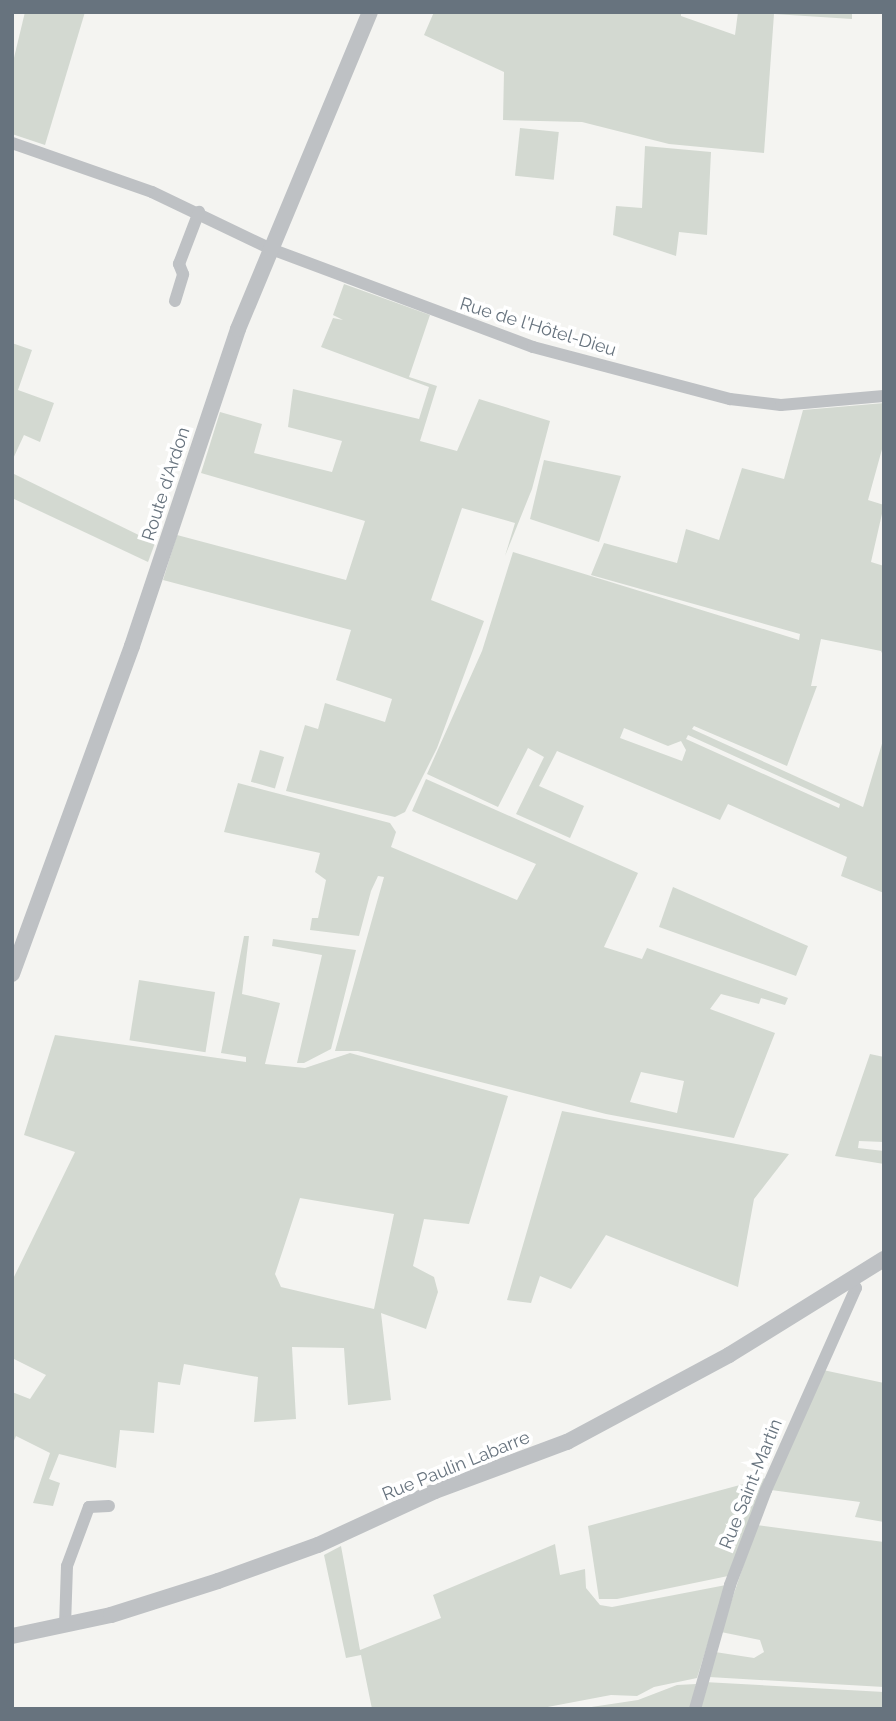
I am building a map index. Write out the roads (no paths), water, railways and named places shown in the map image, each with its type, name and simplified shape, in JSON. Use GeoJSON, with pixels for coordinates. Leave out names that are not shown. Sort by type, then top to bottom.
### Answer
{"type":"FeatureCollection","features":[{"type":"Feature","properties":{"kind":"street","name":"Route d'Ardon"},"geometry":{"type":"LineString","coordinates":[[12,974],[132,646],[226,361],[370,12]]}},
{"type":"Feature","properties":{"kind":"street","name":"Rue de l'Hôtel-Dieu"},"geometry":{"type":"LineString","coordinates":[[12,143],[198,212],[271,249],[533,347],[730,399],[781,405],[884,396]]}},
{"type":"Feature","properties":{"kind":"street"},"geometry":{"type":"LineString","coordinates":[[175,301],[183,274],[180,264],[198,212]]}},
{"type":"Feature","properties":{"kind":"street","name":"Rue Paulin Labarre"},"geometry":{"type":"LineString","coordinates":[[12,1636],[65,1626],[175,1595],[308,1549],[435,1492],[567,1442],[729,1355],[884,1259]]}},
{"type":"Feature","properties":{"kind":"street","name":"Rue Saint-Martin"},"geometry":{"type":"LineString","coordinates":[[695,1709],[730,1586],[776,1466],[856,1288],[851,1280]]}},
{"type":"Feature","properties":{"kind":"street"},"geometry":{"type":"LineString","coordinates":[[65,1626],[71,1554],[89,1507],[109,1506]]}}]}
